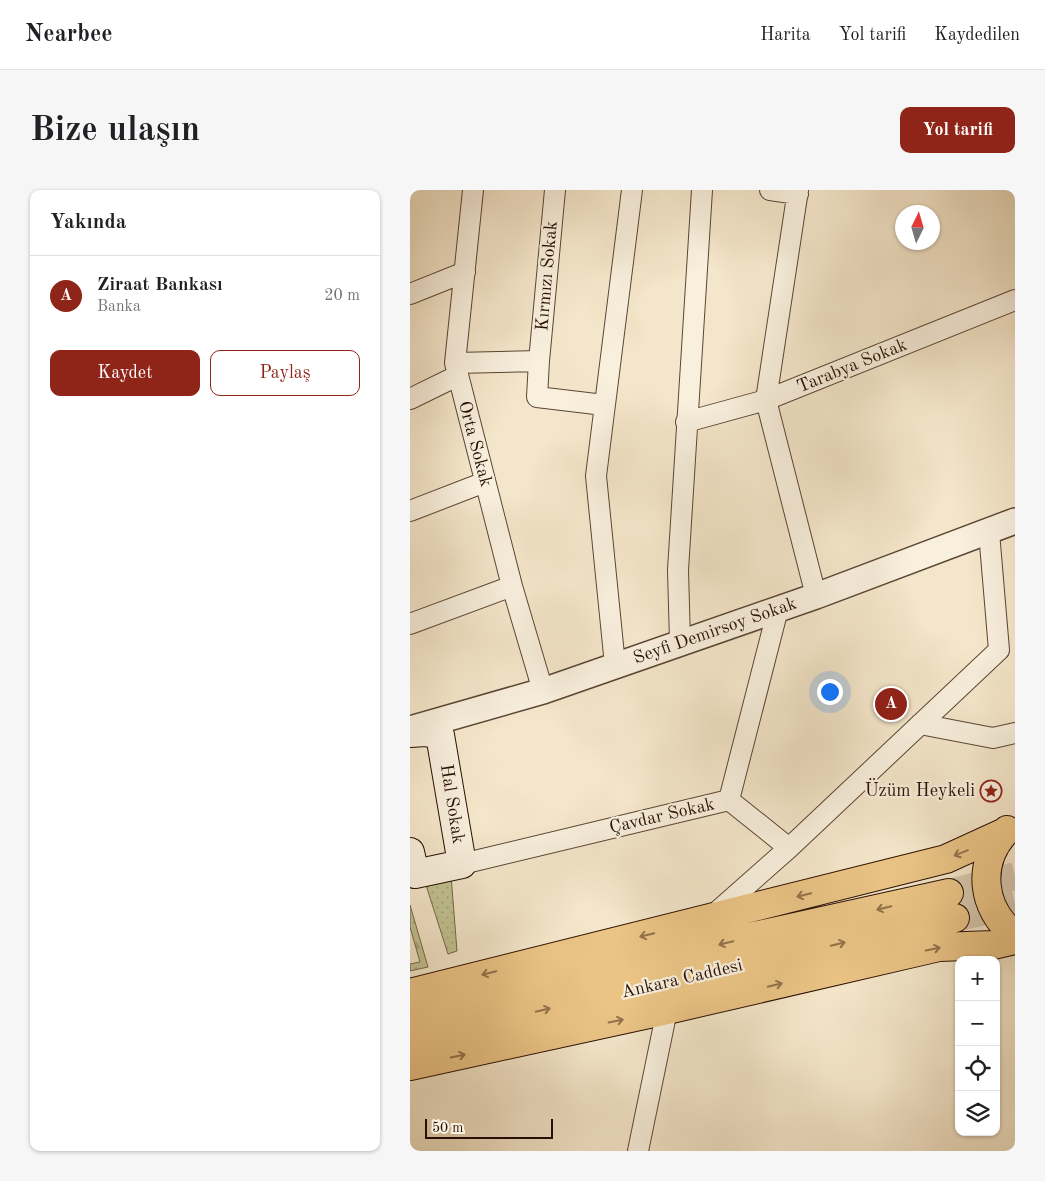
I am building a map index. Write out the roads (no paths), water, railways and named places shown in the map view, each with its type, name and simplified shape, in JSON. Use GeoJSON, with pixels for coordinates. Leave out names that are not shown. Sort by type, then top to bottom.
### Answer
{"type":"FeatureCollection","features":[{"type":"Feature","properties":{"kind":"highway"},"geometry":{"type":"LineString","coordinates":[[410,993],[946,859],[1012,826]]}},
{"type":"Feature","properties":{"kind":"highway"},"geometry":{"type":"LineString","coordinates":[[1012,826],[993,849],[988,862],[986,889],[992,909],[1004,926],[1015,935]]}},
{"type":"Feature","properties":{"kind":"highway","name":"Ankara Caddesi"},"geometry":{"type":"LineString","coordinates":[[410,1012],[952,906],[410,1040]]}},
{"type":"Feature","properties":{"kind":"highway"},"geometry":{"type":"LineString","coordinates":[[410,1066],[667,1010],[939,947],[993,945],[1015,940]]}},
{"type":"Feature","properties":{"kind":"main road","name":"Hal Sokak"},"geometry":{"type":"LineString","coordinates":[[410,733],[426,732],[440,735],[462,864],[416,874],[410,852]]}},
{"type":"Feature","properties":{"kind":"street","name":"Orta Sokak"},"geometry":{"type":"LineString","coordinates":[[473,190],[456,369],[512,586],[543,692]]}},
{"type":"Feature","properties":{"kind":"street","name":"Kırmızı Sokak"},"geometry":{"type":"LineString","coordinates":[[555,190],[537,397],[604,405]]}},
{"type":"Feature","properties":{"kind":"street"},"geometry":{"type":"LineString","coordinates":[[615,665],[596,476],[632,190]]}},
{"type":"Feature","properties":{"kind":"street"},"geometry":{"type":"LineString","coordinates":[[680,642],[678,570],[702,190]]}},
{"type":"Feature","properties":{"kind":"street"},"geometry":{"type":"LineString","coordinates":[[770,190],[798,192],[766,400],[816,596]]}},
{"type":"Feature","properties":{"kind":"street"},"geometry":{"type":"LineString","coordinates":[[410,294],[465,272]]}},
{"type":"Feature","properties":{"kind":"street","name":"Tarabya Sokak"},"geometry":{"type":"LineString","coordinates":[[686,422],[766,400],[1015,300]]}},
{"type":"Feature","properties":{"kind":"street"},"geometry":{"type":"LineString","coordinates":[[410,399],[456,369],[539,361]]}},
{"type":"Feature","properties":{"kind":"street"},"geometry":{"type":"LineString","coordinates":[[410,511],[484,482]]}},
{"type":"Feature","properties":{"kind":"street","name":"Seyfi Demirsoy Sokak"},"geometry":{"type":"LineString","coordinates":[[410,728],[543,692],[680,642],[816,596],[1015,521]]}},
{"type":"Feature","properties":{"kind":"street"},"geometry":{"type":"LineString","coordinates":[[708,920],[789,848],[999,650],[989,532]]}},
{"type":"Feature","properties":{"kind":"street"},"geometry":{"type":"LineString","coordinates":[[410,624],[512,586]]}},
{"type":"Feature","properties":{"kind":"street","name":"Çavdar Sokak"},"geometry":{"type":"LineString","coordinates":[[462,864],[729,800],[778,609]]}},
{"type":"Feature","properties":{"kind":"street"},"geometry":{"type":"LineString","coordinates":[[920,724],[993,738],[1015,733]]}},
{"type":"Feature","properties":{"kind":"street"},"geometry":{"type":"LineString","coordinates":[[729,800],[789,848]]}},
{"type":"Feature","properties":{"kind":"street"},"geometry":{"type":"LineString","coordinates":[[638,1151],[667,1010]]}},
{"type":"Feature","properties":{"kind":"tunnel"},"geometry":{"type":"LineString","coordinates":[[949,893],[1015,876]]}},
{"type":"Feature","properties":{"kind":"tunnel"},"geometry":{"type":"LineString","coordinates":[[955,918],[1015,904]]}},
{"type":"Feature","properties":{"kind":"place","name":"Ziraat Bankası"},"geometry":{"type":"Point","coordinates":[891,704]}},
{"type":"Feature","properties":{"kind":"place","name":"Üzüm Heykeli"},"geometry":{"type":"Point","coordinates":[991,791]}}]}
